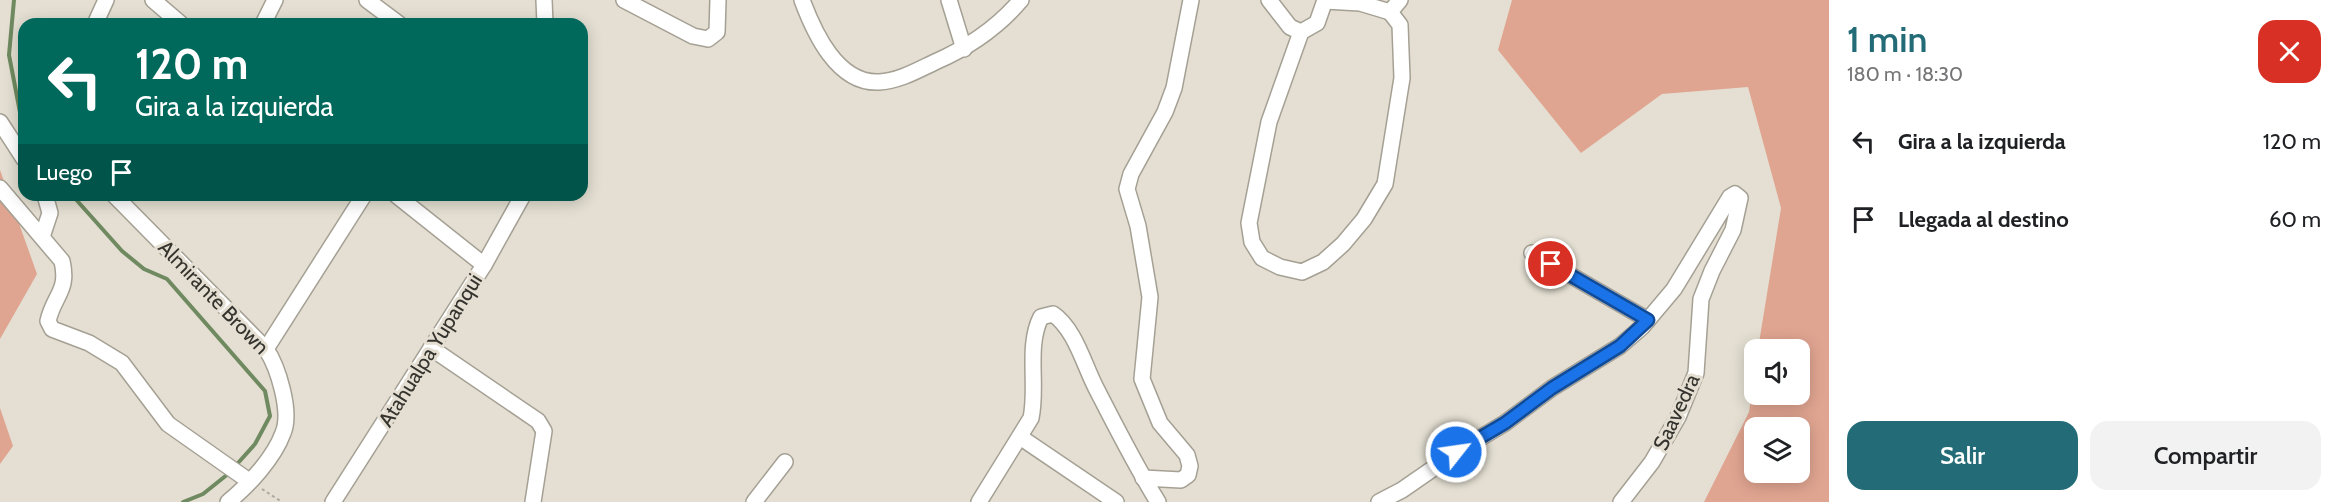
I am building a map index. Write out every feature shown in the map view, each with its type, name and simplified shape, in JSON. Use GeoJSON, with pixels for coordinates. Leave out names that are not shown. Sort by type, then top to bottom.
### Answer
{"type":"FeatureCollection","features":[{"type":"Feature","properties":{"kind":"street"},"geometry":{"type":"LineString","coordinates":[[98,18],[106,0]]}},
{"type":"Feature","properties":{"kind":"street"},"geometry":{"type":"LineString","coordinates":[[153,0],[174,18]]}},
{"type":"Feature","properties":{"kind":"street"},"geometry":{"type":"LineString","coordinates":[[266,18],[274,0]]}},
{"type":"Feature","properties":{"kind":"street"},"geometry":{"type":"LineString","coordinates":[[367,0],[391,18]]}},
{"type":"Feature","properties":{"kind":"street"},"geometry":{"type":"LineString","coordinates":[[544,0],[545,18]]}},
{"type":"Feature","properties":{"kind":"street"},"geometry":{"type":"LineString","coordinates":[[624,0],[645,6],[693,36],[708,39],[717,32],[718,0]]}},
{"type":"Feature","properties":{"kind":"street"},"geometry":{"type":"LineString","coordinates":[[801,0],[835,63],[863,80],[878,82],[898,79],[964,49],[1021,0]]}},
{"type":"Feature","properties":{"kind":"street"},"geometry":{"type":"LineString","coordinates":[[949,0],[964,49]]}},
{"type":"Feature","properties":{"kind":"street"},"geometry":{"type":"LineString","coordinates":[[1143,478],[1181,480],[1188,475],[1190,466],[1187,455],[1160,423],[1142,379],[1150,297],[1138,226],[1127,189],[1131,174],[1166,112],[1174,88],[1191,0]]}},
{"type":"Feature","properties":{"kind":"street"},"geometry":{"type":"LineString","coordinates":[[1269,0],[1290,27],[1301,32]]}},
{"type":"Feature","properties":{"kind":"street"},"geometry":{"type":"LineString","coordinates":[[1325,0],[1395,6],[1400,25],[1402,78],[1384,184],[1364,219],[1343,244],[1323,262],[1302,272],[1280,267],[1262,258],[1252,242],[1249,223],[1269,122],[1301,32],[1317,23],[1325,0]]}},
{"type":"Feature","properties":{"kind":"street"},"geometry":{"type":"LineString","coordinates":[[0,122],[18,150]]}},
{"type":"Feature","properties":{"kind":"street"},"geometry":{"type":"LineString","coordinates":[[0,188],[62,261],[65,275],[64,290],[50,311],[48,321],[52,328],[112,355],[122,363],[168,424],[249,481]]}},
{"type":"Feature","properties":{"kind":"street","name":"Saavedra"},"geometry":{"type":"LineString","coordinates":[[1621,502],[1652,462],[1678,417],[1696,373],[1701,299],[1712,271],[1733,230],[1740,198],[1735,194],[1730,197],[1674,289],[1648,320]]}},
{"type":"Feature","properties":{"kind":"street"},"geometry":{"type":"LineString","coordinates":[[42,237],[50,213],[47,201]]}},
{"type":"Feature","properties":{"kind":"street","name":"Almirante Brown"},"geometry":{"type":"LineString","coordinates":[[120,201],[266,349],[276,364],[286,414],[284,433],[266,462],[228,502]]}},
{"type":"Feature","properties":{"kind":"street"},"geometry":{"type":"LineString","coordinates":[[266,349],[360,201]]}},
{"type":"Feature","properties":{"kind":"street"},"geometry":{"type":"LineString","coordinates":[[404,201],[484,265]]}},
{"type":"Feature","properties":{"kind":"street","name":"Atahualpa Yupanqui"},"geometry":{"type":"LineString","coordinates":[[333,502],[484,265],[521,201]]}},
{"type":"Feature","properties":{"kind":"street"},"geometry":{"type":"LineString","coordinates":[[1379,502],[1402,490],[1456,452],[1505,423],[1552,388],[1620,346],[1648,320],[1532,253]]}},
{"type":"Feature","properties":{"kind":"street"},"geometry":{"type":"LineString","coordinates":[[979,502],[1031,418],[1034,403],[1035,328],[1041,317],[1053,314],[1062,320],[1073,339],[1143,478],[1158,502]]}},
{"type":"Feature","properties":{"kind":"street"},"geometry":{"type":"LineString","coordinates":[[431,348],[538,420],[544,431],[533,502]]}},
{"type":"Feature","properties":{"kind":"street"},"geometry":{"type":"LineString","coordinates":[[1020,437],[1116,502]]}},
{"type":"Feature","properties":{"kind":"street"},"geometry":{"type":"LineString","coordinates":[[754,502],[786,462]]}},
{"type":"Feature","properties":{"kind":"path"},"geometry":{"type":"LineString","coordinates":[[249,481],[282,502]]}},
{"type":"Feature","properties":{"kind":"shaded area"},"geometry":{"type":"Polygon","coordinates":[[[1512,0],[1829,0],[1829,502],[1704,502],[1744,422],[1744,483],[1810,483],[1810,417],[1746,417],[1750,405],[1810,405],[1810,339],[1760,339],[1781,208],[1748,87],[1662,94],[1581,153],[1498,50],[1512,0]]]}},
{"type":"Feature","properties":{"kind":"shaded area"},"geometry":{"type":"Polygon","coordinates":[[[0,170],[37,274],[0,339],[0,170]]]}},
{"type":"Feature","properties":{"kind":"shaded area"},"geometry":{"type":"Polygon","coordinates":[[[0,408],[13,446],[0,464],[0,408]]]}},
{"type":"Feature","properties":{"kind":"waterway"},"geometry":{"type":"LineString","coordinates":[[14,0],[9,55],[18,102]]}},
{"type":"Feature","properties":{"kind":"waterway"},"geometry":{"type":"LineString","coordinates":[[77,201],[122,251],[144,269],[167,279],[265,391],[270,416],[255,444],[238,463]]}},
{"type":"Feature","properties":{"kind":"waterway"},"geometry":{"type":"LineString","coordinates":[[183,502],[203,494],[228,474]]}},
{"type":"Feature","properties":{"kind":"route"},"geometry":{"type":"LineString","coordinates":[[1456,452],[1505,423],[1552,388],[1620,346],[1648,320],[1551,264]]}}]}
